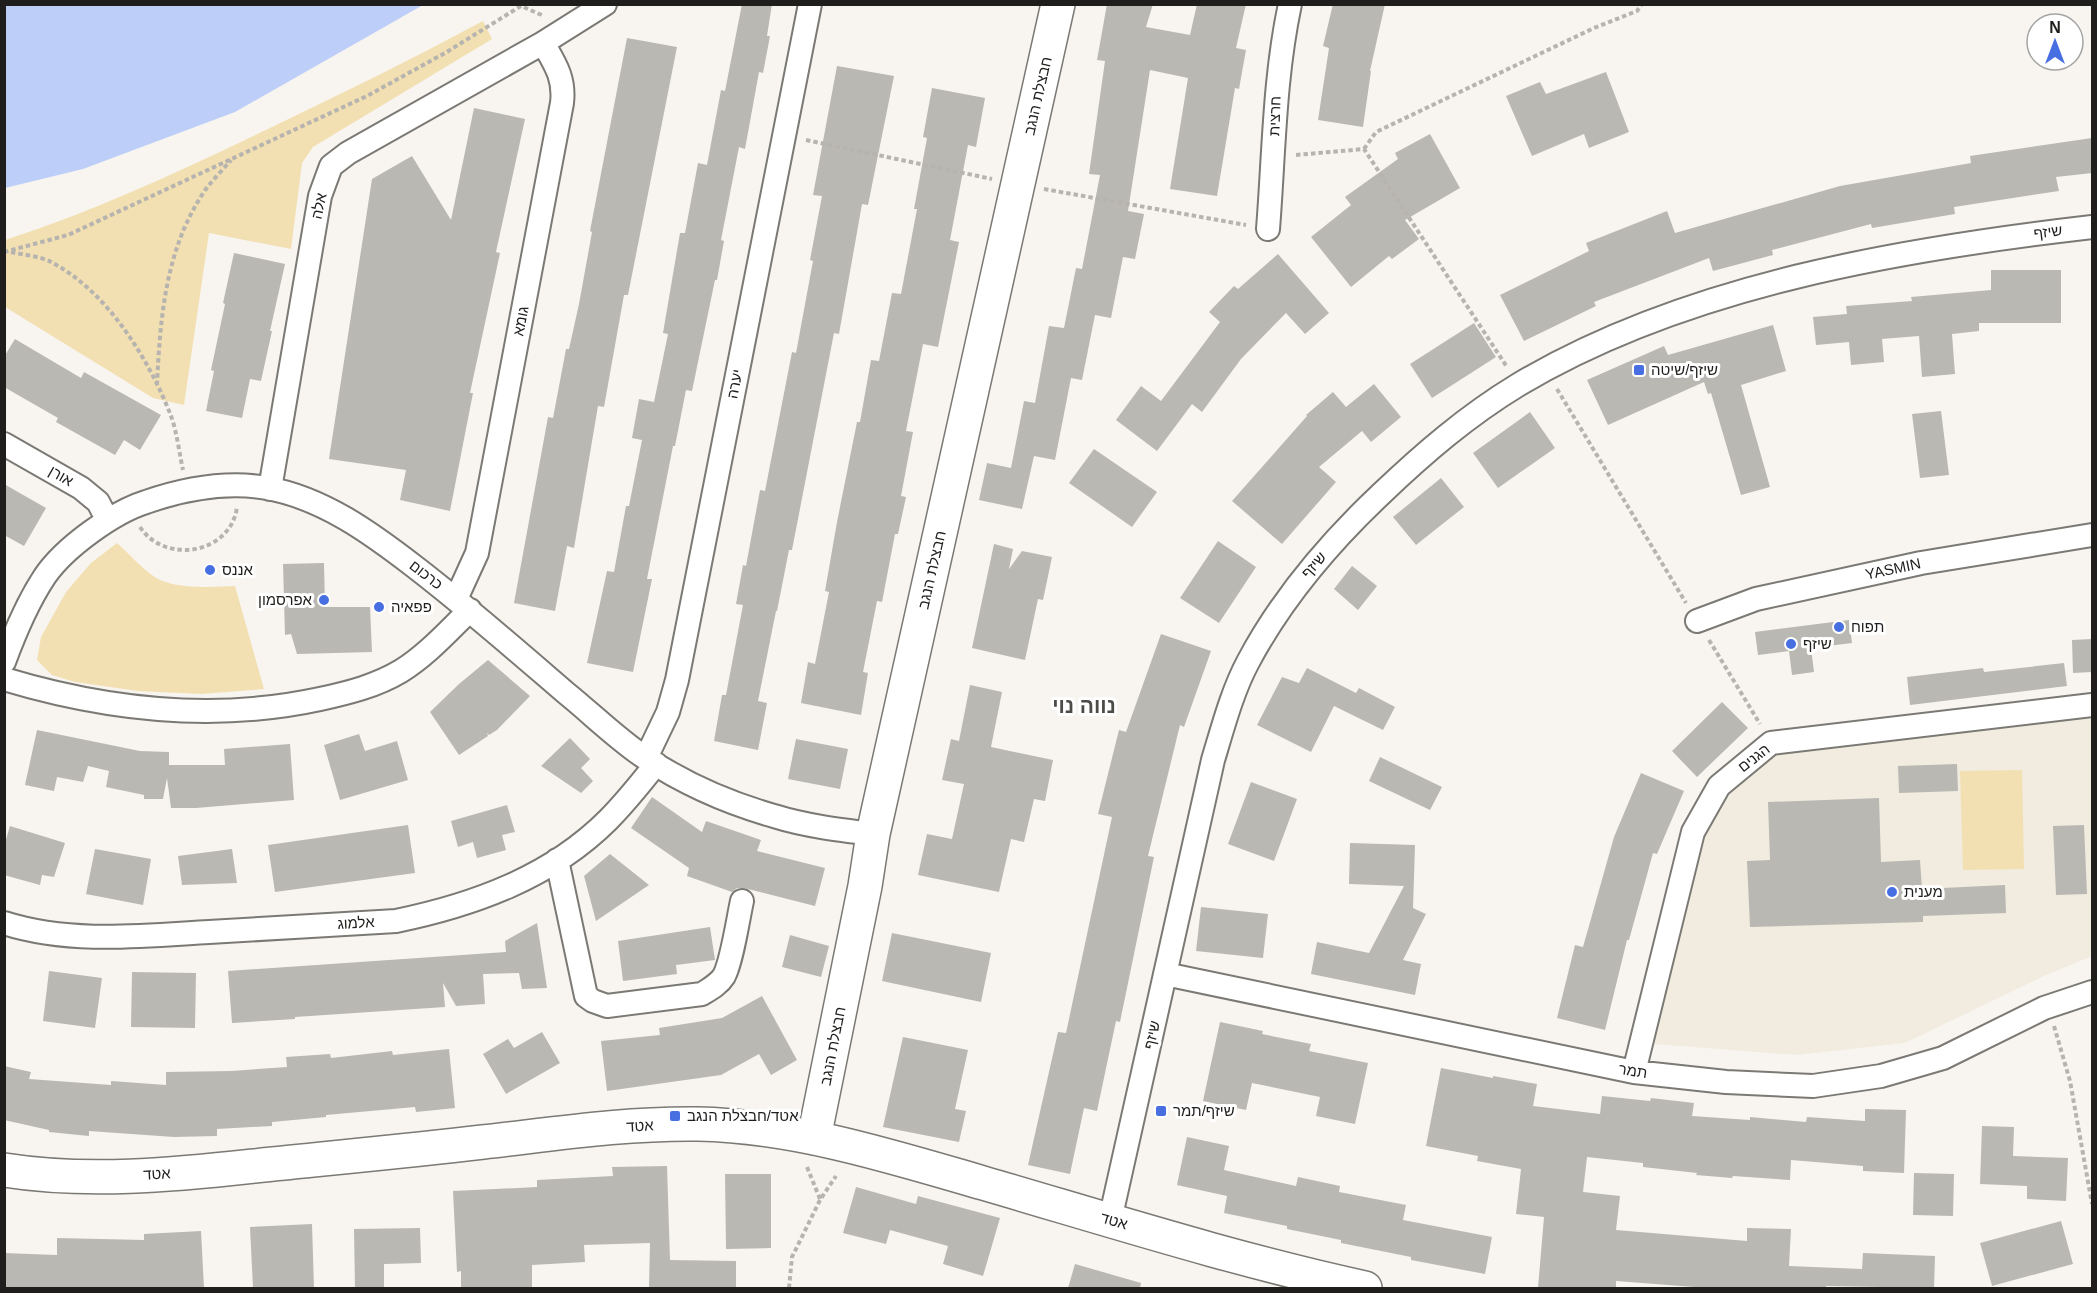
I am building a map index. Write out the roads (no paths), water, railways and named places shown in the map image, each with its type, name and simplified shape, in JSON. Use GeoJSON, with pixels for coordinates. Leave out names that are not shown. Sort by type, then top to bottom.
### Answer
{"type":"FeatureCollection","features":[{"type":"Feature","properties":{"kind":"street"},"geometry":{"type":"LineString","coordinates":[[543,42],[605,4]]}},
{"type":"Feature","properties":{"kind":"street","name":"יערה"},"geometry":{"type":"LineString","coordinates":[[651,761],[677,680],[810,4]]}},
{"type":"Feature","properties":{"kind":"street","name":"חבצלת הנגב"},"geometry":{"type":"LineString","coordinates":[[811,1153],[865,886],[873,834],[1058,4]]}},
{"type":"Feature","properties":{"kind":"street","name":"חרצית"},"geometry":{"type":"LineString","coordinates":[[1268,229],[1277,82],[1290,4]]}},
{"type":"Feature","properties":{"kind":"street","name":"אלה"},"geometry":{"type":"LineString","coordinates":[[270,489],[320,196],[332,166],[348,153],[543,42]]}},
{"type":"Feature","properties":{"kind":"street","name":"גומא"},"geometry":{"type":"LineString","coordinates":[[463,605],[477,553],[562,103],[564,88],[561,77],[543,42]]}},
{"type":"Feature","properties":{"kind":"street","name":"שיזף"},"geometry":{"type":"LineString","coordinates":[[1110,1220],[1213,760],[1227,712],[1248,663],[1276,614],[1354,519],[1441,438],[1475,413],[1545,370],[1626,332],[1700,304],[1892,256],[1962,244],[2092,227]]}},
{"type":"Feature","properties":{"kind":"street","name":"אורן"},"geometry":{"type":"LineString","coordinates":[[4,444],[81,488],[98,502],[107,519]]}},
{"type":"Feature","properties":{"kind":"street","name":"כרכום"},"geometry":{"type":"LineString","coordinates":[[4,662],[26,607],[47,573],[107,519],[176,492],[240,487],[270,489],[305,499],[354,524],[394,551],[463,605],[626,744],[692,785],[774,817],[873,834]]}},
{"type":"Feature","properties":{"kind":"street","name":"YASMIN"},"geometry":{"type":"LineString","coordinates":[[1697,621],[1756,599],[1910,565],[2092,534]]}},
{"type":"Feature","properties":{"kind":"street"},"geometry":{"type":"LineString","coordinates":[[4,679],[89,701],[170,711],[258,709],[301,703],[373,685],[402,670],[428,650],[463,605]]}},
{"type":"Feature","properties":{"kind":"street","name":"הגנים"},"geometry":{"type":"LineString","coordinates":[[1634,1072],[1693,832],[1719,786],[1771,743],[2092,705]]}},
{"type":"Feature","properties":{"kind":"street","name":"אלמוג"},"geometry":{"type":"LineString","coordinates":[[4,923],[50,933],[97,937],[141,936],[396,921],[468,903],[511,886],[580,844],[608,820],[651,761]]}},
{"type":"Feature","properties":{"kind":"street"},"geometry":{"type":"LineString","coordinates":[[557,860],[586,996],[607,1006],[702,994],[714,987],[724,976],[742,901]]}},
{"type":"Feature","properties":{"kind":"street","name":"תמר"},"geometry":{"type":"LineString","coordinates":[[1166,974],[1634,1072],[1726,1082],[1814,1086],[1881,1076],[1943,1058],[2044,1008],[2092,992]]}},
{"type":"Feature","properties":{"kind":"street","name":"אטד"},"geometry":{"type":"LineString","coordinates":[[4,1170],[63,1176],[161,1174],[480,1143],[585,1129],[697,1124],[742,1127],[811,1153],[934,1168],[1279,1269],[1365,1288]]}},
{"type":"Feature","properties":{"kind":"water"},"geometry":{"type":"Polygon","coordinates":[[[4,5],[423,5],[235,112],[83,169],[5,188],[4,5]]]}},
{"type":"Feature","properties":{"kind":"place","name":"שיזף/שיטה"},"geometry":{"type":"Point","coordinates":[1639,370]}},
{"type":"Feature","properties":{"kind":"place","name":"אננס"},"geometry":{"type":"Point","coordinates":[210,570]}},
{"type":"Feature","properties":{"kind":"place","name":"אפרסמון"},"geometry":{"type":"Point","coordinates":[324,600]}},
{"type":"Feature","properties":{"kind":"place","name":"פפאיה"},"geometry":{"type":"Point","coordinates":[379,607]}},
{"type":"Feature","properties":{"kind":"place","name":"תפוח"},"geometry":{"type":"Point","coordinates":[1839,627]}},
{"type":"Feature","properties":{"kind":"place","name":"שיזף"},"geometry":{"type":"Point","coordinates":[1791,644]}},
{"type":"Feature","properties":{"kind":"place","name":"מענית"},"geometry":{"type":"Point","coordinates":[1892,892]}},
{"type":"Feature","properties":{"kind":"place","name":"שיזף/תמר"},"geometry":{"type":"Point","coordinates":[1161,1111]}},
{"type":"Feature","properties":{"kind":"place","name":"אטד/חבצלת הנגב"},"geometry":{"type":"Point","coordinates":[675,1116]}},
{"type":"Feature","properties":{"kind":"district","name":"נווה נוי"},"geometry":{"type":"Point","coordinates":[1084,706]}}]}
